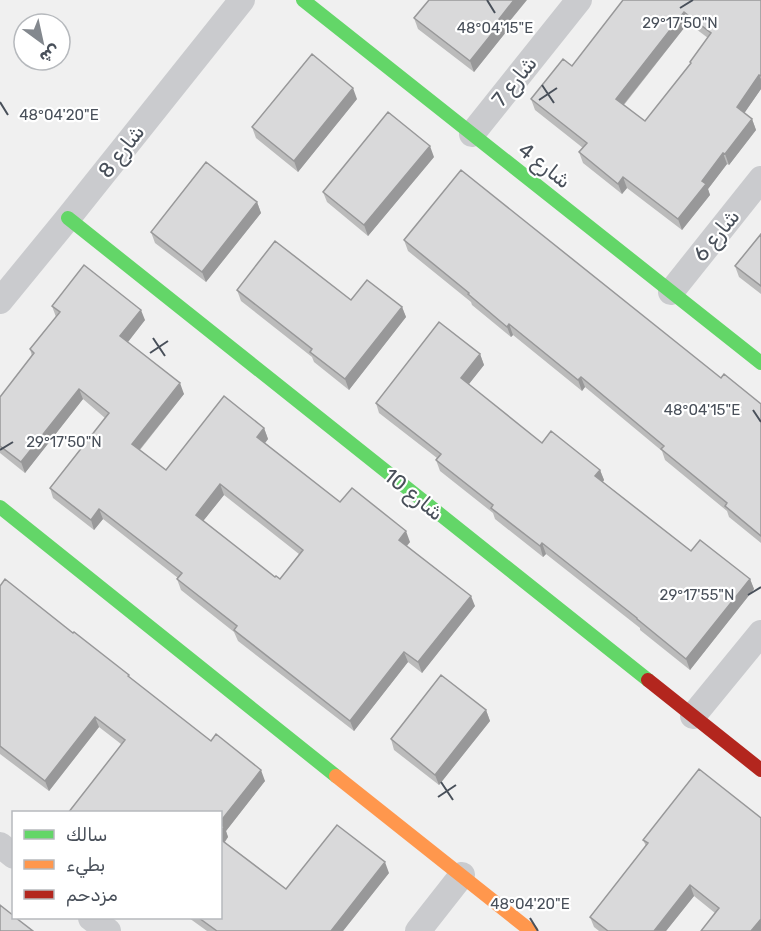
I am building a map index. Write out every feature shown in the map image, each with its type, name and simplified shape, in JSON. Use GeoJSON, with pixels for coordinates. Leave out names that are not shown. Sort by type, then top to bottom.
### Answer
{"type":"FeatureCollection","features":[{"type":"Feature","properties":{"kind":"street","name":"شارع 8"},"geometry":{"type":"LineString","coordinates":[[0,301],[242,0]]}},
{"type":"Feature","properties":{"kind":"street","name":"شارع 4"},"geometry":{"type":"LineString","coordinates":[[303,0],[761,363]]}},
{"type":"Feature","properties":{"kind":"street","name":"شارع 7"},"geometry":{"type":"LineString","coordinates":[[472,134],[579,0]]}},
{"type":"Feature","properties":{"kind":"street","name":"شارع 6"},"geometry":{"type":"LineString","coordinates":[[671,292],[761,179]]}},
{"type":"Feature","properties":{"kind":"street","name":"شارع 10"},"geometry":{"type":"LineString","coordinates":[[68,218],[761,770]]}},
{"type":"Feature","properties":{"kind":"street"},"geometry":{"type":"LineString","coordinates":[[0,507],[462,875],[519,928]]}},
{"type":"Feature","properties":{"kind":"street"},"geometry":{"type":"LineString","coordinates":[[693,716],[761,633]]}},
{"type":"Feature","properties":{"kind":"street"},"geometry":{"type":"LineString","coordinates":[[0,845],[12,854]]}},
{"type":"Feature","properties":{"kind":"street"},"geometry":{"type":"LineString","coordinates":[[418,931],[462,875]]}},
{"type":"Feature","properties":{"kind":"street"},"geometry":{"type":"LineString","coordinates":[[92,919],[108,931]]}},
{"type":"Feature","properties":{"kind":"building"},"geometry":{"type":"Polygon","coordinates":[[[429,0],[514,0],[499,19],[502,21],[470,61],[414,18],[429,0]]]}},
{"type":"Feature","properties":{"kind":"building"},"geometry":{"type":"Polygon","coordinates":[[[623,0],[761,0],[761,76],[759,75],[737,107],[752,119],[702,181],[706,184],[678,219],[623,177],[618,184],[579,152],[587,143],[531,99],[563,59],[572,66],[623,0]],[[684,12],[616,99],[645,121],[691,63],[711,33],[684,12]]]}},
{"type":"Feature","properties":{"kind":"building"},"geometry":{"type":"Polygon","coordinates":[[[312,54],[353,88],[294,161],[252,127],[312,54]]]}},
{"type":"Feature","properties":{"kind":"building"},"geometry":{"type":"Polygon","coordinates":[[[388,112],[430,146],[364,225],[323,192],[388,112]]]}},
{"type":"Feature","properties":{"kind":"building"},"geometry":{"type":"Polygon","coordinates":[[[206,162],[257,202],[202,272],[151,232],[206,162]]]}},
{"type":"Feature","properties":{"kind":"building"},"geometry":{"type":"Polygon","coordinates":[[[461,170],[721,378],[724,374],[761,404],[761,536],[725,506],[727,503],[661,449],[664,446],[581,377],[578,380],[509,324],[507,327],[404,240],[461,170]]]}},
{"type":"Feature","properties":{"kind":"building"},"geometry":{"type":"Polygon","coordinates":[[[761,234],[761,286],[735,266],[761,234]]]}},
{"type":"Feature","properties":{"kind":"building"},"geometry":{"type":"Polygon","coordinates":[[[275,241],[351,300],[367,280],[402,307],[345,379],[310,352],[312,349],[237,290],[275,241]]]}},
{"type":"Feature","properties":{"kind":"building"},"geometry":{"type":"Polygon","coordinates":[[[84,265],[141,310],[120,336],[180,383],[132,444],[166,470],[224,396],[264,428],[257,437],[340,502],[352,488],[406,531],[399,540],[471,596],[418,662],[404,652],[350,721],[234,630],[237,626],[177,579],[182,573],[99,509],[91,520],[50,488],[109,413],[79,389],[21,462],[0,446],[0,397],[34,353],[30,349],[60,312],[52,306],[84,265]],[[220,484],[196,515],[280,579],[303,550],[220,484]]]}},
{"type":"Feature","properties":{"kind":"building"},"geometry":{"type":"Polygon","coordinates":[[[439,322],[480,354],[461,378],[542,443],[551,431],[600,470],[595,476],[691,551],[700,540],[750,579],[686,659],[542,543],[540,546],[491,508],[493,505],[436,460],[441,454],[376,403],[439,322]]]}},
{"type":"Feature","properties":{"kind":"building"},"geometry":{"type":"Polygon","coordinates":[[[5,579],[211,741],[216,734],[261,770],[222,819],[222,811],[70,811],[125,740],[95,717],[45,781],[0,746],[0,586],[5,579]]]}},
{"type":"Feature","properties":{"kind":"building"},"geometry":{"type":"Polygon","coordinates":[[[441,675],[486,710],[435,775],[391,739],[441,675]]]}},
{"type":"Feature","properties":{"kind":"building"},"geometry":{"type":"Polygon","coordinates":[[[699,769],[761,818],[761,919],[751,931],[701,931],[719,908],[690,885],[654,931],[608,931],[590,917],[648,843],[643,840],[699,769]]]}},
{"type":"Feature","properties":{"kind":"building"},"geometry":{"type":"Polygon","coordinates":[[[337,825],[385,862],[331,931],[217,931],[200,919],[222,919],[222,841],[286,889],[337,825]]]}},
{"type":"Feature","properties":{"kind":"building"},"geometry":{"type":"Polygon","coordinates":[[[0,905],[12,914],[12,919],[17,919],[33,931],[0,931],[0,905]]]}},
{"type":"Feature","properties":{"kind":"traffic: fast"},"geometry":{"type":"LineString","coordinates":[[303,0],[761,363]]}},
{"type":"Feature","properties":{"kind":"traffic: fast"},"geometry":{"type":"LineString","coordinates":[[68,218],[648,680]]}},
{"type":"Feature","properties":{"kind":"traffic: fast"},"geometry":{"type":"LineString","coordinates":[[0,507],[336,776]]}},
{"type":"Feature","properties":{"kind":"traffic: slow"},"geometry":{"type":"LineString","coordinates":[[336,776],[531,931]]}},
{"type":"Feature","properties":{"kind":"traffic: jam"},"geometry":{"type":"LineString","coordinates":[[648,680],[761,770]]}}]}
